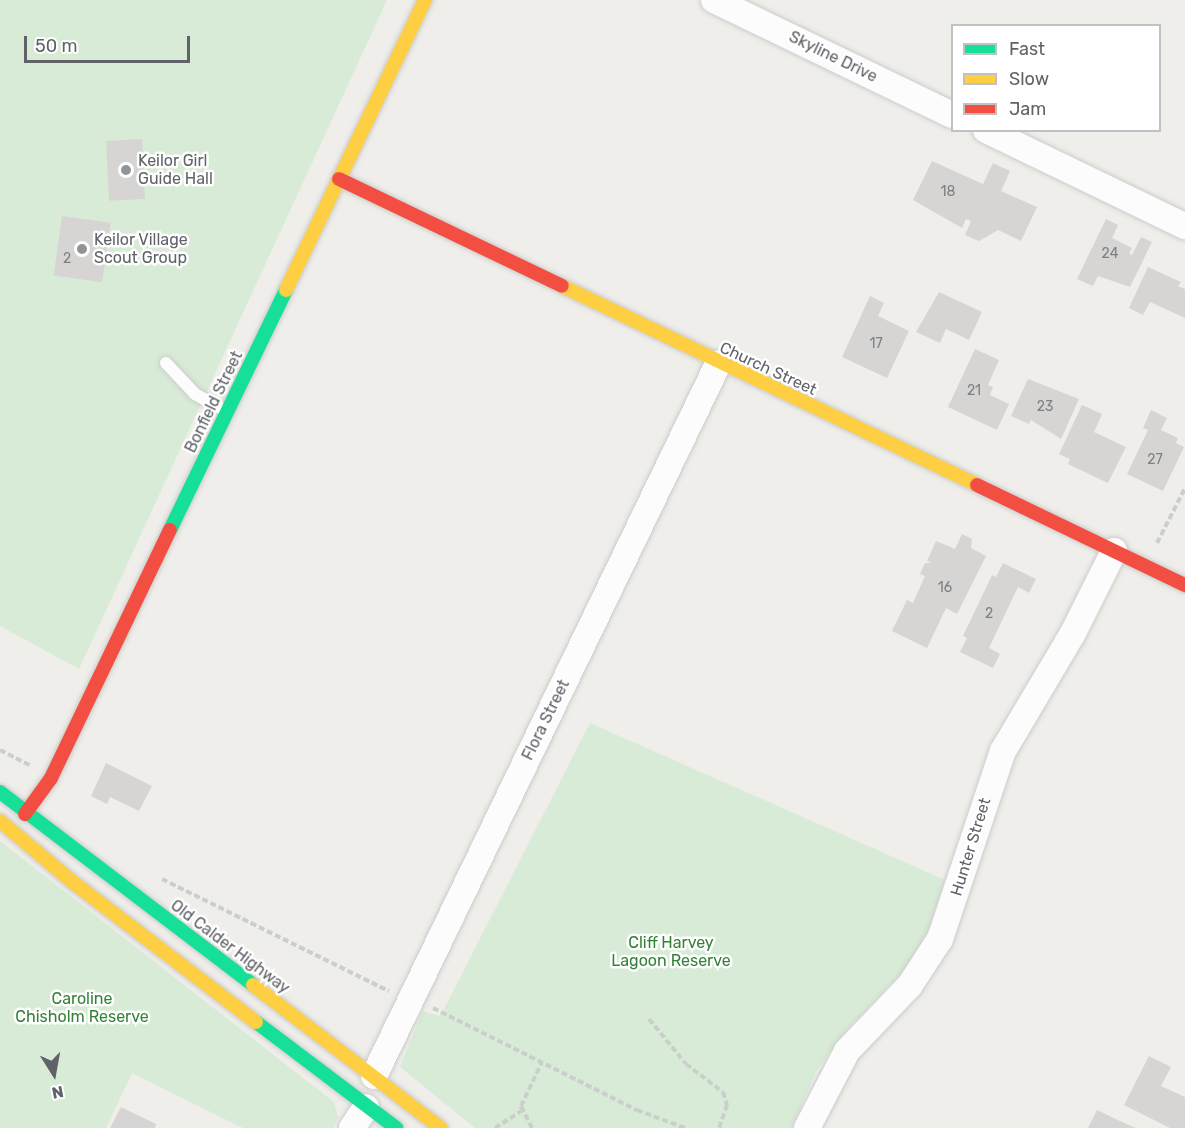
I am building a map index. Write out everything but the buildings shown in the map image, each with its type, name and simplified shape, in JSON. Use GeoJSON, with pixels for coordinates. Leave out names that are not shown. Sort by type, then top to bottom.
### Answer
{"type":"FeatureCollection","features":[{"type":"Feature","properties":{"kind":"street","name":"Bonfield Street"},"geometry":{"type":"LineString","coordinates":[[12,831],[51,778],[425,0]]}},
{"type":"Feature","properties":{"kind":"street","name":"Skyline Drive"},"geometry":{"type":"LineString","coordinates":[[714,0],[951,115]]}},
{"type":"Feature","properties":{"kind":"street"},"geometry":{"type":"LineString","coordinates":[[990,132],[1185,226]]}},
{"type":"Feature","properties":{"kind":"street","name":"Church Street"},"geometry":{"type":"LineString","coordinates":[[339,179],[718,364],[1185,585]]}},
{"type":"Feature","properties":{"kind":"street","name":"Flora Street"},"geometry":{"type":"LineString","coordinates":[[374,1076],[718,364]]}},
{"type":"Feature","properties":{"kind":"street","name":"Hunter Street"},"geometry":{"type":"LineString","coordinates":[[807,1128],[847,1051],[914,980],[936,946],[960,888],[982,805],[1003,751],[1076,628],[1114,551]]}},
{"type":"Feature","properties":{"kind":"street","name":"Old Calder Highway"},"geometry":{"type":"LineString","coordinates":[[0,792],[25,814],[441,1128]]}},
{"type":"Feature","properties":{"kind":"street"},"geometry":{"type":"LineString","coordinates":[[0,821],[359,1118],[396,1128]]}},
{"type":"Feature","properties":{"kind":"street"},"geometry":{"type":"LineString","coordinates":[[359,1118],[374,1076]]}},
{"type":"Feature","properties":{"kind":"lane"},"geometry":{"type":"LineString","coordinates":[[166,363],[195,394],[227,412]]}},
{"type":"Feature","properties":{"kind":"path"},"geometry":{"type":"LineString","coordinates":[[1153,552],[1185,488]]}},
{"type":"Feature","properties":{"kind":"path"},"geometry":{"type":"LineString","coordinates":[[158,877],[411,1000],[443,1011],[541,1064],[685,1128]]}},
{"type":"Feature","properties":{"kind":"path"},"geometry":{"type":"LineString","coordinates":[[649,1018],[686,1064],[723,1092],[727,1105],[719,1128]]}},
{"type":"Feature","properties":{"kind":"path"},"geometry":{"type":"LineString","coordinates":[[532,1128],[521,1111],[521,1102],[541,1064]]}},
{"type":"Feature","properties":{"kind":"path"},"geometry":{"type":"LineString","coordinates":[[495,1128],[521,1111]]}},
{"type":"Feature","properties":{"kind":"green space"},"geometry":{"type":"Polygon","coordinates":[[[0,0],[387,0],[79,669],[0,626],[0,0]]]}},
{"type":"Feature","properties":{"kind":"green space","name":"Cliff Harvey Lagoon Reserve"},"geometry":{"type":"Polygon","coordinates":[[[590,723],[945,880],[930,926],[919,947],[905,969],[846,1030],[817,1070],[791,1128],[475,1128],[400,1067],[423,1011],[439,1016],[443,1011],[590,723]]]}},
{"type":"Feature","properties":{"kind":"green space","name":"Caroline Chisholm Reserve"},"geometry":{"type":"Polygon","coordinates":[[[0,841],[334,1102],[338,1117],[333,1128],[243,1128],[132,1073],[106,1128],[0,1128],[0,841]]]}},
{"type":"Feature","properties":{"kind":"traffic: fast"},"geometry":{"type":"LineString","coordinates":[[170,530],[286,290]]}},
{"type":"Feature","properties":{"kind":"traffic: fast"},"geometry":{"type":"LineString","coordinates":[[0,792],[253,985]]}},
{"type":"Feature","properties":{"kind":"traffic: fast"},"geometry":{"type":"LineString","coordinates":[[256,1022],[396,1128]]}},
{"type":"Feature","properties":{"kind":"traffic: slow"},"geometry":{"type":"LineString","coordinates":[[286,290],[425,0]]}},
{"type":"Feature","properties":{"kind":"traffic: slow"},"geometry":{"type":"LineString","coordinates":[[562,286],[977,485]]}},
{"type":"Feature","properties":{"kind":"traffic: slow"},"geometry":{"type":"LineString","coordinates":[[0,821],[74,883],[256,1022]]}},
{"type":"Feature","properties":{"kind":"traffic: slow"},"geometry":{"type":"LineString","coordinates":[[253,985],[441,1128]]}},
{"type":"Feature","properties":{"kind":"traffic: jam"},"geometry":{"type":"LineString","coordinates":[[339,179],[562,286]]}},
{"type":"Feature","properties":{"kind":"traffic: jam"},"geometry":{"type":"LineString","coordinates":[[977,485],[1185,585]]}},
{"type":"Feature","properties":{"kind":"traffic: jam"},"geometry":{"type":"LineString","coordinates":[[25,814],[51,778],[170,530]]}},
{"type":"Feature","properties":{"kind":"place","name":"Keilor Girl Guide Hall"},"geometry":{"type":"Point","coordinates":[126,170]}},
{"type":"Feature","properties":{"kind":"place","name":"Keilor Village Scout Group"},"geometry":{"type":"Point","coordinates":[82,249]}}]}
